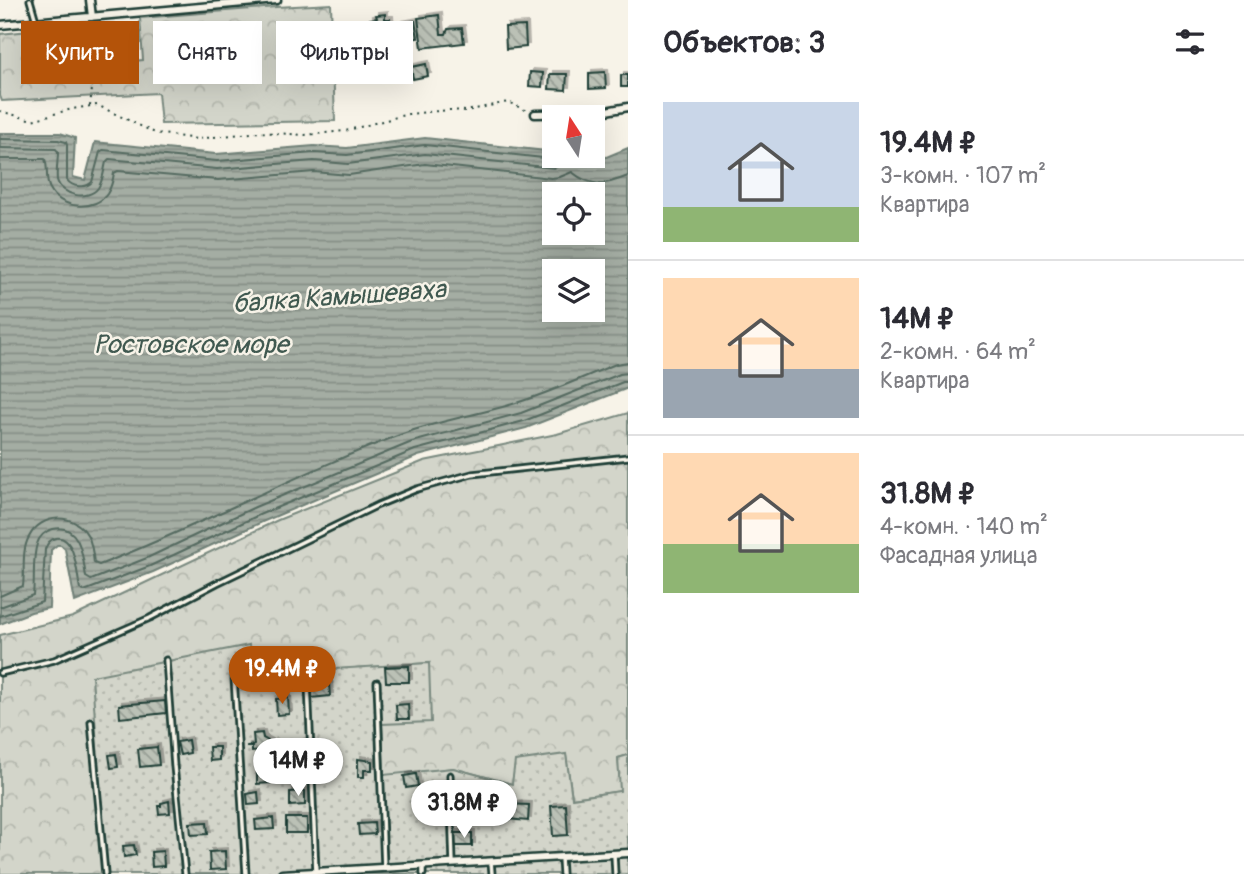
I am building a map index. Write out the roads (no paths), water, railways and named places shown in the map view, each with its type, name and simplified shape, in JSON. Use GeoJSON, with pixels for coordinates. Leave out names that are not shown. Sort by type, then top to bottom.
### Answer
{"type":"FeatureCollection","features":[{"type":"Feature","properties":{"kind":"street"},"geometry":{"type":"LineString","coordinates":[[90,0],[92,17]]}},
{"type":"Feature","properties":{"kind":"street"},"geometry":{"type":"LineString","coordinates":[[182,0],[183,9]]}},
{"type":"Feature","properties":{"kind":"street"},"geometry":{"type":"LineString","coordinates":[[47,21],[276,0]]}},
{"type":"Feature","properties":{"kind":"street"},"geometry":{"type":"LineString","coordinates":[[0,25],[21,23]]}},
{"type":"Feature","properties":{"kind":"street"},"geometry":{"type":"LineString","coordinates":[[535,114],[595,113],[628,107]]}},
{"type":"Feature","properties":{"kind":"street"},"geometry":{"type":"LineString","coordinates":[[282,874],[353,872],[628,853]]}},
{"type":"Feature","properties":{"kind":"lane"},"geometry":{"type":"LineString","coordinates":[[30,0],[36,21]]}},
{"type":"Feature","properties":{"kind":"lane"},"geometry":{"type":"LineString","coordinates":[[0,673],[54,660],[150,618],[366,511],[417,489],[472,474],[628,457]]}},
{"type":"Feature","properties":{"kind":"lane"},"geometry":{"type":"LineString","coordinates":[[166,660],[185,874]]}},
{"type":"Feature","properties":{"kind":"lane"},"geometry":{"type":"LineString","coordinates":[[234,677],[246,874]]}},
{"type":"Feature","properties":{"kind":"lane"},"geometry":{"type":"LineString","coordinates":[[377,682],[384,868]]}},
{"type":"Feature","properties":{"kind":"lane"},"geometry":{"type":"LineString","coordinates":[[308,683],[316,872]]}},
{"type":"Feature","properties":{"kind":"lane"},"geometry":{"type":"LineString","coordinates":[[91,722],[105,874]]}},
{"type":"Feature","properties":{"kind":"lane"},"geometry":{"type":"LineString","coordinates":[[450,775],[453,864]]}},
{"type":"Feature","properties":{"kind":"lane"},"geometry":{"type":"LineString","coordinates":[[614,854],[615,874]]}},
{"type":"Feature","properties":{"kind":"lane"},"geometry":{"type":"LineString","coordinates":[[561,858],[562,874]]}},
{"type":"Feature","properties":{"kind":"lane"},"geometry":{"type":"LineString","coordinates":[[491,862],[492,874]]}},
{"type":"Feature","properties":{"kind":"lane"},"geometry":{"type":"LineString","coordinates":[[423,866],[423,874]]}},
{"type":"Feature","properties":{"kind":"water","name":"Ростовское море"},"geometry":{"type":"Polygon","coordinates":[[[0,133],[60,133],[75,138],[73,177],[85,180],[95,142],[216,154],[314,146],[347,148],[425,138],[542,151],[542,168],[606,168],[606,157],[628,148],[628,388],[526,428],[418,456],[153,572],[75,602],[65,549],[57,545],[51,550],[49,608],[0,624],[0,133]]]}},
{"type":"Feature","properties":{"kind":"water label","name":"балка Камышеваха"},"geometry":{"type":"Point","coordinates":[339,296]}}]}
